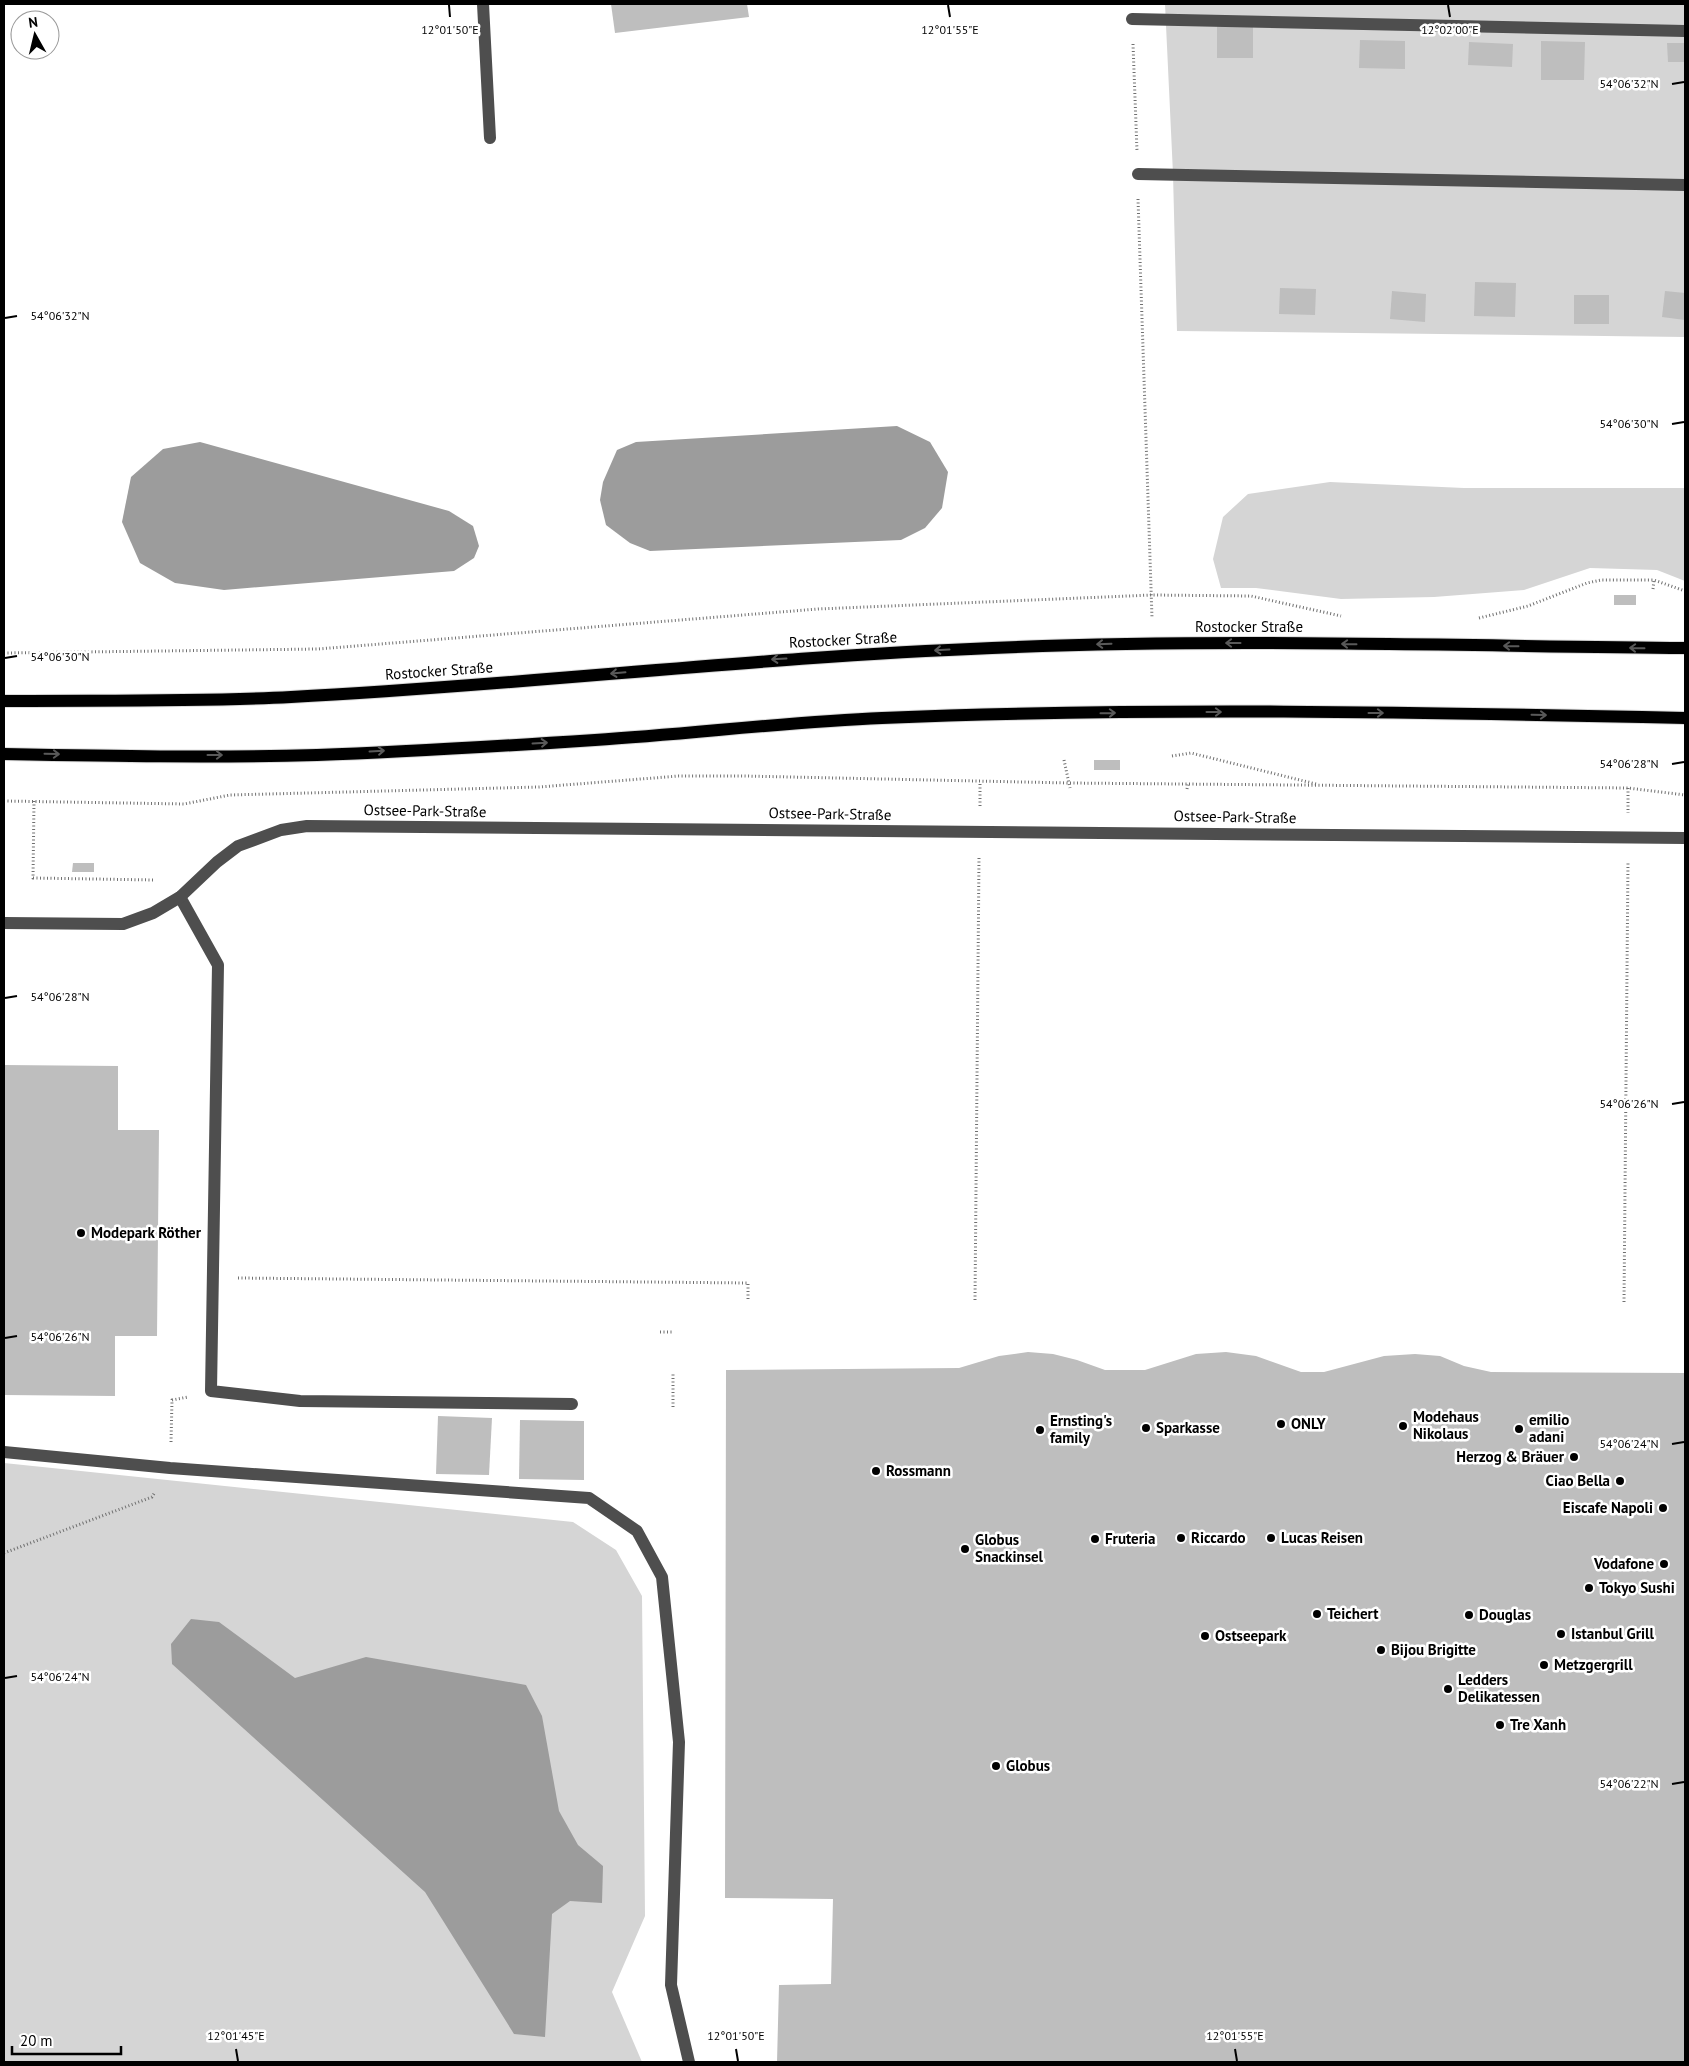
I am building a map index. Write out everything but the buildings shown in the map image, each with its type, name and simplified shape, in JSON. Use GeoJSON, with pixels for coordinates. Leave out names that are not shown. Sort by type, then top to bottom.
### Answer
{"type":"FeatureCollection","features":[{"type":"Feature","properties":{"kind":"main road","name":"Rostocker Straße"},"geometry":{"type":"LineString","coordinates":[[4,700],[288,697],[539,680],[772,660],[990,648],[1153,642],[1685,648]]}},
{"type":"Feature","properties":{"kind":"main road"},"geometry":{"type":"LineString","coordinates":[[4,754],[316,755],[593,740],[878,718],[1060,713],[1461,713],[1685,718]]}},
{"type":"Feature","properties":{"kind":"street"},"geometry":{"type":"LineString","coordinates":[[483,4],[490,138]]}},
{"type":"Feature","properties":{"kind":"street"},"geometry":{"type":"LineString","coordinates":[[1132,19],[1685,31]]}},
{"type":"Feature","properties":{"kind":"street"},"geometry":{"type":"LineString","coordinates":[[1138,174],[1685,186]]}},
{"type":"Feature","properties":{"kind":"street","name":"Ostsee-Park-Straße"},"geometry":{"type":"LineString","coordinates":[[4,922],[122,924],[153,913],[180,897],[217,862],[238,846],[281,830],[307,826],[1685,838]]}},
{"type":"Feature","properties":{"kind":"street"},"geometry":{"type":"LineString","coordinates":[[180,897],[218,965],[210,1391],[300,1401],[572,1404]]}},
{"type":"Feature","properties":{"kind":"street"},"geometry":{"type":"LineString","coordinates":[[4,1452],[170,1468],[589,1498],[637,1531],[662,1577],[679,1742],[671,1985],[689,2062]]}},
{"type":"Feature","properties":{"kind":"path"},"geometry":{"type":"LineString","coordinates":[[1132,19],[1153,642]]}},
{"type":"Feature","properties":{"kind":"path"},"geometry":{"type":"LineString","coordinates":[[1476,619],[1528,606],[1588,583],[1601,580],[1654,580],[1685,591]]}},
{"type":"Feature","properties":{"kind":"path"},"geometry":{"type":"LineString","coordinates":[[1654,580],[1654,589]]}},
{"type":"Feature","properties":{"kind":"path"},"geometry":{"type":"LineString","coordinates":[[4,653],[55,654],[318,649],[818,609],[1152,595],[1251,596],[1341,616],[1350,616]]}},
{"type":"Feature","properties":{"kind":"path"},"geometry":{"type":"LineString","coordinates":[[1172,756],[1191,754],[1321,785]]}},
{"type":"Feature","properties":{"kind":"path"},"geometry":{"type":"LineString","coordinates":[[1064,760],[1069,786]]}},
{"type":"Feature","properties":{"kind":"path"},"geometry":{"type":"LineString","coordinates":[[4,801],[184,804],[230,795],[539,788],[680,776],[980,782],[1069,786],[1188,784],[1628,788],[1685,795]]}},
{"type":"Feature","properties":{"kind":"path"},"geometry":{"type":"LineString","coordinates":[[975,1300],[980,782]]}},
{"type":"Feature","properties":{"kind":"path"},"geometry":{"type":"LineString","coordinates":[[1187,789],[1188,784]]}},
{"type":"Feature","properties":{"kind":"path"},"geometry":{"type":"LineString","coordinates":[[1624,1302],[1628,788]]}},
{"type":"Feature","properties":{"kind":"path"},"geometry":{"type":"LineString","coordinates":[[34,801],[33,878],[154,880]]}},
{"type":"Feature","properties":{"kind":"path"},"geometry":{"type":"LineString","coordinates":[[212,1278],[748,1283],[748,1300]]}},
{"type":"Feature","properties":{"kind":"path"},"geometry":{"type":"LineString","coordinates":[[660,1332],[674,1332]]}},
{"type":"Feature","properties":{"kind":"path"},"geometry":{"type":"LineString","coordinates":[[673,1372],[673,1407]]}},
{"type":"Feature","properties":{"kind":"shaded area"},"geometry":{"type":"Polygon","coordinates":[[[1165,4],[1685,4],[1685,337],[1177,331],[1173,174],[1165,4]]]}},
{"type":"Feature","properties":{"kind":"shaded area"},"geometry":{"type":"Polygon","coordinates":[[[897,426],[930,442],[948,472],[942,508],[925,528],[901,540],[650,551],[630,543],[606,525],[600,500],[603,482],[617,450],[636,442],[897,426]]]}},
{"type":"Feature","properties":{"kind":"shaded area"},"geometry":{"type":"Polygon","coordinates":[[[200,442],[449,511],[473,526],[479,546],[474,558],[454,571],[224,590],[175,583],[140,563],[122,522],[131,477],[163,449],[200,442]]]}},
{"type":"Feature","properties":{"kind":"shaded area"},"geometry":{"type":"Polygon","coordinates":[[[1330,482],[1464,488],[1685,488],[1685,581],[1657,570],[1590,568],[1524,590],[1434,597],[1341,599],[1256,588],[1221,588],[1213,559],[1223,517],[1248,494],[1330,482]]]}},
{"type":"Feature","properties":{"kind":"shaded area"},"geometry":{"type":"Polygon","coordinates":[[[4,1463],[573,1522],[616,1550],[642,1596],[645,1916],[612,1992],[642,2062],[4,2062],[4,1463]]]}},
{"type":"Feature","properties":{"kind":"shaded area"},"geometry":{"type":"Polygon","coordinates":[[[191,1619],[219,1622],[295,1678],[366,1657],[526,1685],[542,1716],[559,1811],[578,1845],[603,1866],[602,1903],[570,1901],[552,1914],[545,2037],[514,2034],[425,1892],[172,1664],[171,1644],[191,1619]]]}},
{"type":"Feature","properties":{"kind":"place","name":"Modepark Röther"},"geometry":{"type":"Point","coordinates":[81,1233]}},
{"type":"Feature","properties":{"kind":"place","name":"ONLY"},"geometry":{"type":"Point","coordinates":[1281,1424]}},
{"type":"Feature","properties":{"kind":"place","name":"Modehaus Nikolaus"},"geometry":{"type":"Point","coordinates":[1403,1426]}},
{"type":"Feature","properties":{"kind":"place","name":"Sparkasse"},"geometry":{"type":"Point","coordinates":[1146,1428]}},
{"type":"Feature","properties":{"kind":"place","name":"emilio adani"},"geometry":{"type":"Point","coordinates":[1519,1429]}},
{"type":"Feature","properties":{"kind":"place","name":"Ernsting's family"},"geometry":{"type":"Point","coordinates":[1040,1430]}},
{"type":"Feature","properties":{"kind":"place","name":"Herzog & Bräuer"},"geometry":{"type":"Point","coordinates":[1574,1457]}},
{"type":"Feature","properties":{"kind":"place","name":"Rossmann"},"geometry":{"type":"Point","coordinates":[876,1471]}},
{"type":"Feature","properties":{"kind":"place","name":"Ciao Bella"},"geometry":{"type":"Point","coordinates":[1620,1481]}},
{"type":"Feature","properties":{"kind":"place","name":"Eiscafe Napoli"},"geometry":{"type":"Point","coordinates":[1663,1508]}},
{"type":"Feature","properties":{"kind":"place","name":"Riccardo"},"geometry":{"type":"Point","coordinates":[1181,1538]}},
{"type":"Feature","properties":{"kind":"place","name":"Lucas Reisen"},"geometry":{"type":"Point","coordinates":[1271,1538]}},
{"type":"Feature","properties":{"kind":"place","name":"Fruteria"},"geometry":{"type":"Point","coordinates":[1095,1539]}},
{"type":"Feature","properties":{"kind":"place","name":"Globus Snackinsel"},"geometry":{"type":"Point","coordinates":[965,1549]}},
{"type":"Feature","properties":{"kind":"place","name":"Vodafone"},"geometry":{"type":"Point","coordinates":[1664,1564]}},
{"type":"Feature","properties":{"kind":"place","name":"Tokyo Sushi"},"geometry":{"type":"Point","coordinates":[1589,1588]}},
{"type":"Feature","properties":{"kind":"place","name":"Teichert"},"geometry":{"type":"Point","coordinates":[1317,1614]}},
{"type":"Feature","properties":{"kind":"place","name":"Douglas"},"geometry":{"type":"Point","coordinates":[1469,1615]}},
{"type":"Feature","properties":{"kind":"place","name":"Istanbul Grill"},"geometry":{"type":"Point","coordinates":[1561,1634]}},
{"type":"Feature","properties":{"kind":"place","name":"Ostseepark"},"geometry":{"type":"Point","coordinates":[1205,1636]}},
{"type":"Feature","properties":{"kind":"place","name":"Bijou Brigitte"},"geometry":{"type":"Point","coordinates":[1381,1650]}},
{"type":"Feature","properties":{"kind":"place","name":"Metzgergrill"},"geometry":{"type":"Point","coordinates":[1544,1665]}},
{"type":"Feature","properties":{"kind":"place","name":"Ledders Delikatessen"},"geometry":{"type":"Point","coordinates":[1448,1689]}},
{"type":"Feature","properties":{"kind":"place","name":"Tre Xanh"},"geometry":{"type":"Point","coordinates":[1500,1725]}},
{"type":"Feature","properties":{"kind":"place","name":"Globus"},"geometry":{"type":"Point","coordinates":[996,1766]}}]}
